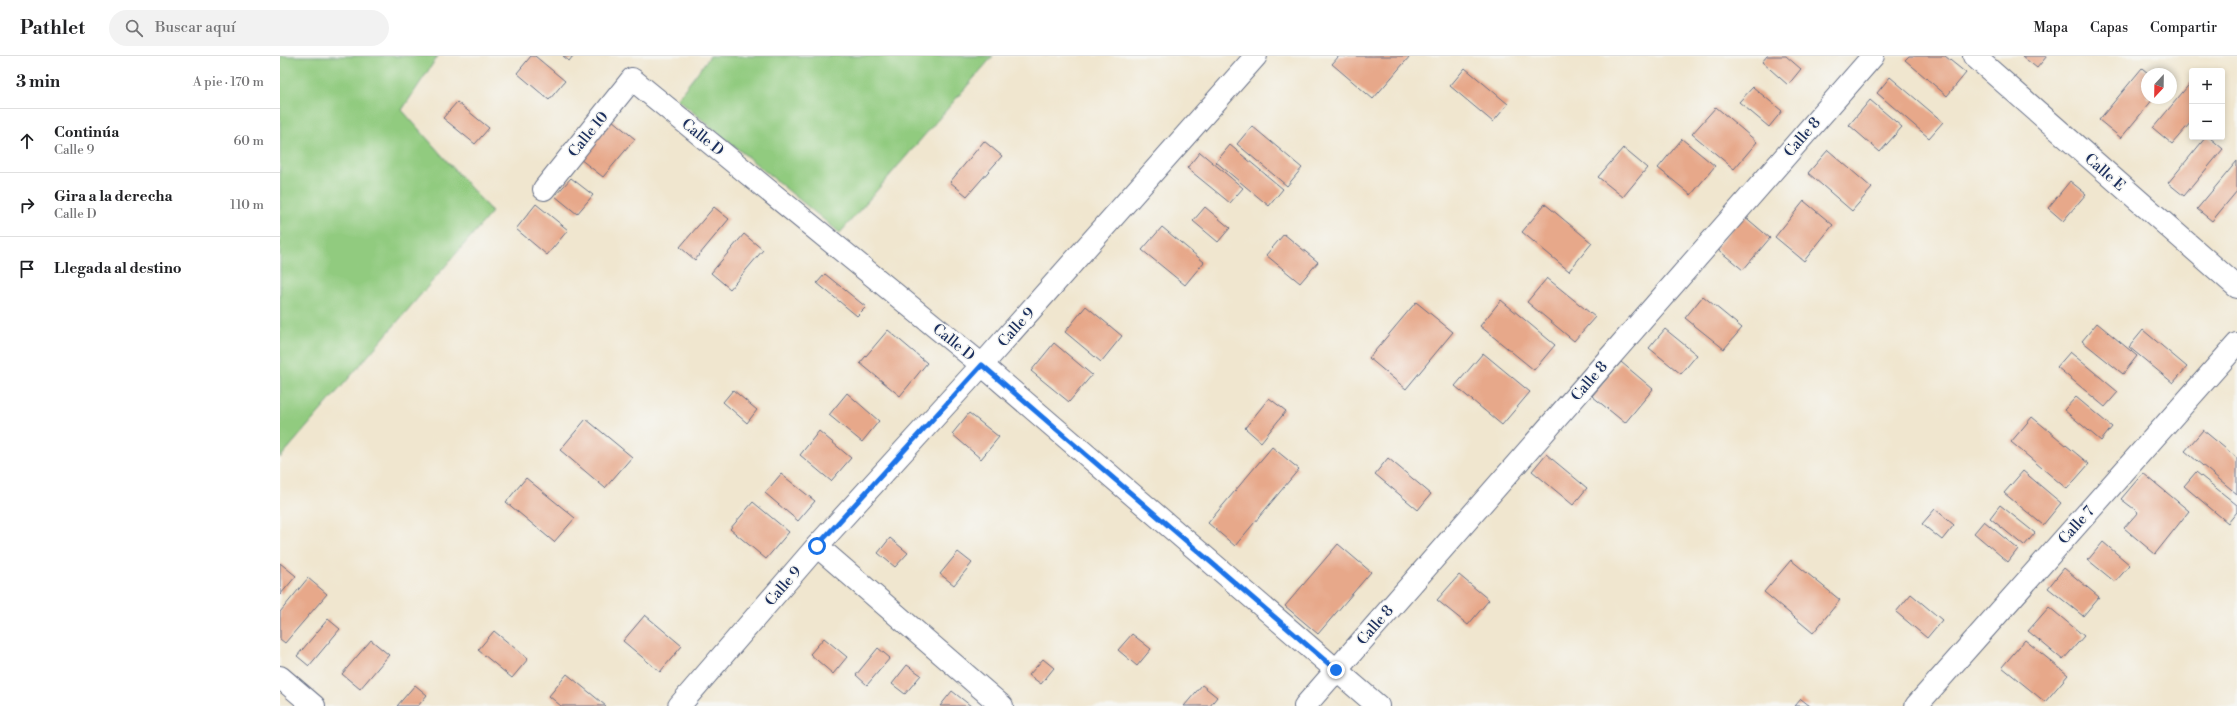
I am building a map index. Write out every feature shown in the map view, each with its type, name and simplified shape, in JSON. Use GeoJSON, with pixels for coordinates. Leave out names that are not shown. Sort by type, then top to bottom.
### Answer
{"type":"FeatureCollection","features":[{"type":"Feature","properties":{"kind":"street","name":"Calle 9"},"geometry":{"type":"LineString","coordinates":[[679,706],[817,546],[982,365],[1256,56]]}},
{"type":"Feature","properties":{"kind":"street","name":"Calle 8"},"geometry":{"type":"LineString","coordinates":[[1305,706],[1873,56]]}},
{"type":"Feature","properties":{"kind":"street","name":"Calle E"},"geometry":{"type":"LineString","coordinates":[[1974,56],[2237,287]]}},
{"type":"Feature","properties":{"kind":"street","name":"Calle D"},"geometry":{"type":"LineString","coordinates":[[632,79],[982,365],[1378,706]]}},
{"type":"Feature","properties":{"kind":"street","name":"Calle 10"},"geometry":{"type":"LineString","coordinates":[[544,189],[632,79]]}},
{"type":"Feature","properties":{"kind":"street","name":"Calle 7"},"geometry":{"type":"LineString","coordinates":[[1916,706],[2237,344]]}},
{"type":"Feature","properties":{"kind":"street"},"geometry":{"type":"LineString","coordinates":[[817,546],[1002,706]]}},
{"type":"Feature","properties":{"kind":"street"},"geometry":{"type":"LineString","coordinates":[[280,677],[314,706]]}},
{"type":"Feature","properties":{"kind":"green space"},"geometry":{"type":"Polygon","coordinates":[[[280,56],[438,56],[402,110],[492,212],[280,458],[280,56]]]}},
{"type":"Feature","properties":{"kind":"green space"},"geometry":{"type":"Polygon","coordinates":[[[710,56],[993,56],[840,233],[677,99],[710,56]]]}},
{"type":"Feature","properties":{"kind":"building"},"geometry":{"type":"Polygon","coordinates":[[[531,56],[535,56],[565,81],[549,100],[517,73],[531,56]]]}},
{"type":"Feature","properties":{"kind":"building"},"geometry":{"type":"Polygon","coordinates":[[[563,56],[573,56],[569,61],[563,56]]]}},
{"type":"Feature","properties":{"kind":"building"},"geometry":{"type":"Polygon","coordinates":[[[1339,56],[1410,56],[1373,99],[1332,64],[1339,56]]]}},
{"type":"Feature","properties":{"kind":"building"},"geometry":{"type":"Polygon","coordinates":[[[1767,56],[1786,56],[1801,69],[1788,85],[1762,62],[1767,56]]]}},
{"type":"Feature","properties":{"kind":"building"},"geometry":{"type":"Polygon","coordinates":[[[1909,56],[1945,56],[1966,73],[1947,96],[1905,60],[1909,56]]]}},
{"type":"Feature","properties":{"kind":"building"},"geometry":{"type":"Polygon","coordinates":[[[2022,56],[2047,56],[2037,68],[2022,56]]]}},
{"type":"Feature","properties":{"kind":"building"},"geometry":{"type":"Polygon","coordinates":[[[1465,68],[1508,104],[1493,122],[1450,86],[1465,68]]]}},
{"type":"Feature","properties":{"kind":"building"},"geometry":{"type":"Polygon","coordinates":[[[2141,69],[2141,104],[2149,104],[2121,138],[2099,120],[2141,69]]]}},
{"type":"Feature","properties":{"kind":"building"},"geometry":{"type":"Polygon","coordinates":[[[1890,77],[1943,122],[1929,138],[1877,93],[1890,77]]]}},
{"type":"Feature","properties":{"kind":"building"},"geometry":{"type":"Polygon","coordinates":[[[2189,85],[2189,124],[2172,144],[2153,128],[2173,104],[2177,104],[2177,99],[2189,85]]]}},
{"type":"Feature","properties":{"kind":"building"},"geometry":{"type":"Polygon","coordinates":[[[1753,87],[1782,111],[1769,127],[1739,102],[1753,87]]]}},
{"type":"Feature","properties":{"kind":"building"},"geometry":{"type":"Polygon","coordinates":[[[1870,100],[1902,127],[1880,152],[1849,125],[1870,100]]]}},
{"type":"Feature","properties":{"kind":"building"},"geometry":{"type":"Polygon","coordinates":[[[457,102],[489,128],[475,144],[443,118],[457,102]]]}},
{"type":"Feature","properties":{"kind":"building"},"geometry":{"type":"Polygon","coordinates":[[[1716,107],[1757,142],[1734,169],[1692,134],[1716,107]]]}},
{"type":"Feature","properties":{"kind":"building"},"geometry":{"type":"Polygon","coordinates":[[[612,120],[635,139],[603,177],[580,159],[612,120]]]}},
{"type":"Feature","properties":{"kind":"building"},"geometry":{"type":"Polygon","coordinates":[[[1252,126],[1302,168],[1287,186],[1237,144],[1252,126]]]}},
{"type":"Feature","properties":{"kind":"building"},"geometry":{"type":"Polygon","coordinates":[[[1682,139],[1715,166],[1691,195],[1658,168],[1682,139]]]}},
{"type":"Feature","properties":{"kind":"building"},"geometry":{"type":"Polygon","coordinates":[[[2204,140],[2212,140],[2223,149],[2184,196],[2168,183],[2204,140]]]}},
{"type":"Feature","properties":{"kind":"building"},"geometry":{"type":"Polygon","coordinates":[[[984,141],[1002,156],[967,196],[950,182],[984,141]]]}},
{"type":"Feature","properties":{"kind":"building"},"geometry":{"type":"Polygon","coordinates":[[[1230,145],[1283,189],[1269,206],[1216,162],[1230,145]]]}},
{"type":"Feature","properties":{"kind":"building"},"geometry":{"type":"Polygon","coordinates":[[[1623,148],[1647,168],[1623,197],[1598,177],[1623,148]]]}},
{"type":"Feature","properties":{"kind":"building"},"geometry":{"type":"Polygon","coordinates":[[[1828,150],[1872,188],[1852,211],[1808,173],[1828,150]]]}},
{"type":"Feature","properties":{"kind":"building"},"geometry":{"type":"Polygon","coordinates":[[[1200,152],[1243,188],[1230,203],[1187,168],[1200,152]]]}},
{"type":"Feature","properties":{"kind":"building"},"geometry":{"type":"Polygon","coordinates":[[[2237,161],[2237,191],[2212,221],[2197,209],[2237,161]]]}},
{"type":"Feature","properties":{"kind":"building"},"geometry":{"type":"Polygon","coordinates":[[[571,178],[593,195],[577,214],[555,196],[571,178]]]}},
{"type":"Feature","properties":{"kind":"building"},"geometry":{"type":"Polygon","coordinates":[[[2070,181],[2086,194],[2063,221],[2048,208],[2070,181]]]}},
{"type":"Feature","properties":{"kind":"building"},"geometry":{"type":"Polygon","coordinates":[[[1804,201],[1833,225],[1804,261],[1775,237],[1804,201]]]}},
{"type":"Feature","properties":{"kind":"building"},"geometry":{"type":"Polygon","coordinates":[[[536,204],[568,230],[547,255],[516,229],[536,204]]]}},
{"type":"Feature","properties":{"kind":"building"},"geometry":{"type":"Polygon","coordinates":[[[1545,204],[1592,243],[1569,271],[1522,232],[1545,204]]]}},
{"type":"Feature","properties":{"kind":"building"},"geometry":{"type":"Polygon","coordinates":[[[714,207],[729,219],[695,260],[680,247],[714,207]]]}},
{"type":"Feature","properties":{"kind":"building"},"geometry":{"type":"Polygon","coordinates":[[[1205,207],[1230,228],[1218,242],[1193,221],[1205,207]]]}},
{"type":"Feature","properties":{"kind":"building"},"geometry":{"type":"Polygon","coordinates":[[[1743,215],[1770,238],[1743,270],[1716,248],[1743,215]]]}},
{"type":"Feature","properties":{"kind":"building"},"geometry":{"type":"Polygon","coordinates":[[[1162,227],[1204,262],[1185,285],[1142,250],[1162,227]]]}},
{"type":"Feature","properties":{"kind":"building"},"geometry":{"type":"Polygon","coordinates":[[[744,234],[763,250],[730,289],[711,273],[744,234]]]}},
{"type":"Feature","properties":{"kind":"building"},"geometry":{"type":"Polygon","coordinates":[[[1284,234],[1318,262],[1300,283],[1266,255],[1284,234]]]}},
{"type":"Feature","properties":{"kind":"building"},"geometry":{"type":"Polygon","coordinates":[[[825,274],[866,307],[857,316],[817,283],[825,274]]]}},
{"type":"Feature","properties":{"kind":"building"},"geometry":{"type":"Polygon","coordinates":[[[1547,278],[1595,317],[1574,341],[1527,302],[1547,278]]]}},
{"type":"Feature","properties":{"kind":"building"},"geometry":{"type":"Polygon","coordinates":[[[1703,296],[1742,328],[1724,349],[1685,318],[1703,296]]]}},
{"type":"Feature","properties":{"kind":"building"},"geometry":{"type":"Polygon","coordinates":[[[1501,300],[1555,345],[1534,370],[1480,326],[1501,300]]]}},
{"type":"Feature","properties":{"kind":"building"},"geometry":{"type":"Polygon","coordinates":[[[1416,302],[1453,332],[1406,389],[1369,358],[1416,302]]]}},
{"type":"Feature","properties":{"kind":"building"},"geometry":{"type":"Polygon","coordinates":[[[1086,306],[1122,336],[1101,362],[1065,332],[1086,306]]]}},
{"type":"Feature","properties":{"kind":"building"},"geometry":{"type":"Polygon","coordinates":[[[2097,323],[2137,356],[2123,374],[2082,341],[2097,323]]]}},
{"type":"Feature","properties":{"kind":"building"},"geometry":{"type":"Polygon","coordinates":[[[1665,329],[1697,355],[1681,374],[1649,348],[1665,329]]]}},
{"type":"Feature","properties":{"kind":"building"},"geometry":{"type":"Polygon","coordinates":[[[888,330],[927,363],[900,396],[860,363],[888,330]]]}},
{"type":"Feature","properties":{"kind":"building"},"geometry":{"type":"Polygon","coordinates":[[[2143,330],[2187,367],[2173,383],[2129,347],[2143,330]]]}},
{"type":"Feature","properties":{"kind":"building"},"geometry":{"type":"Polygon","coordinates":[[[1054,343],[1092,375],[1069,402],[1031,371],[1054,343]]]}},
{"type":"Feature","properties":{"kind":"building"},"geometry":{"type":"Polygon","coordinates":[[[2070,352],[2118,392],[2105,407],[2057,367],[2070,352]]]}},
{"type":"Feature","properties":{"kind":"building"},"geometry":{"type":"Polygon","coordinates":[[[1483,353],[1530,392],[1502,425],[1455,386],[1483,353]]]}},
{"type":"Feature","properties":{"kind":"building"},"geometry":{"type":"Polygon","coordinates":[[[1621,362],[1653,389],[1625,423],[1592,396],[1621,362]]]}},
{"type":"Feature","properties":{"kind":"building"},"geometry":{"type":"Polygon","coordinates":[[[733,390],[757,410],[747,423],[723,402],[733,390]]]}},
{"type":"Feature","properties":{"kind":"building"},"geometry":{"type":"Polygon","coordinates":[[[847,393],[879,421],[862,442],[829,415],[847,393]]]}},
{"type":"Feature","properties":{"kind":"building"},"geometry":{"type":"Polygon","coordinates":[[[2076,397],[2112,427],[2101,441],[2064,410],[2076,397]]]}},
{"type":"Feature","properties":{"kind":"building"},"geometry":{"type":"Polygon","coordinates":[[[1269,398],[1286,411],[1261,442],[1245,428],[1269,398]]]}},
{"type":"Feature","properties":{"kind":"building"},"geometry":{"type":"Polygon","coordinates":[[[969,413],[999,437],[981,459],[952,434],[969,413]]]}},
{"type":"Feature","properties":{"kind":"building"},"geometry":{"type":"Polygon","coordinates":[[[2032,417],[2089,464],[2067,489],[2011,442],[2032,417]]]}},
{"type":"Feature","properties":{"kind":"building"},"geometry":{"type":"Polygon","coordinates":[[[586,419],[632,457],[605,488],[560,450],[586,419]]]}},
{"type":"Feature","properties":{"kind":"building"},"geometry":{"type":"Polygon","coordinates":[[[2203,430],[2237,458],[2237,494],[2185,451],[2203,430]]]}},
{"type":"Feature","properties":{"kind":"building"},"geometry":{"type":"Polygon","coordinates":[[[819,431],[851,458],[831,481],[800,455],[819,431]]]}},
{"type":"Feature","properties":{"kind":"building"},"geometry":{"type":"Polygon","coordinates":[[[1272,447],[1299,469],[1235,546],[1208,523],[1272,447]]]}},
{"type":"Feature","properties":{"kind":"building"},"geometry":{"type":"Polygon","coordinates":[[[1546,454],[1587,488],[1573,505],[1532,471],[1546,454]]]}},
{"type":"Feature","properties":{"kind":"building"},"geometry":{"type":"Polygon","coordinates":[[[1388,458],[1431,494],[1418,510],[1375,474],[1388,458]]]}},
{"type":"Feature","properties":{"kind":"building"},"geometry":{"type":"Polygon","coordinates":[[[2023,471],[2061,503],[2043,525],[2004,493],[2023,471]]]}},
{"type":"Feature","properties":{"kind":"building"},"geometry":{"type":"Polygon","coordinates":[[[2196,472],[2237,505],[2237,512],[2228,523],[2184,486],[2196,472]]]}},
{"type":"Feature","properties":{"kind":"building"},"geometry":{"type":"Polygon","coordinates":[[[2143,473],[2189,511],[2155,554],[2124,528],[2138,512],[2121,499],[2143,473]]]}},
{"type":"Feature","properties":{"kind":"building"},"geometry":{"type":"Polygon","coordinates":[[[781,474],[815,501],[798,521],[765,493],[781,474]]]}},
{"type":"Feature","properties":{"kind":"building"},"geometry":{"type":"Polygon","coordinates":[[[526,478],[575,518],[554,542],[506,502],[526,478]]]}},
{"type":"Feature","properties":{"kind":"building"},"geometry":{"type":"Polygon","coordinates":[[[753,502],[789,532],[766,559],[730,529],[753,502]]]}},
{"type":"Feature","properties":{"kind":"building"},"geometry":{"type":"Polygon","coordinates":[[[2000,505],[2035,533],[2024,546],[1990,518],[2000,505]]]}},
{"type":"Feature","properties":{"kind":"building"},"geometry":{"type":"Polygon","coordinates":[[[1935,509],[1954,525],[1942,540],[1922,524],[1935,509]]]}},
{"type":"Feature","properties":{"kind":"building"},"geometry":{"type":"Polygon","coordinates":[[[1984,521],[2018,549],[2008,562],[1974,533],[1984,521]]]}},
{"type":"Feature","properties":{"kind":"building"},"geometry":{"type":"Polygon","coordinates":[[[890,538],[908,553],[895,567],[878,553],[890,538]]]}},
{"type":"Feature","properties":{"kind":"building"},"geometry":{"type":"Polygon","coordinates":[[[2103,542],[2130,565],[2115,582],[2088,560],[2103,542]]]}},
{"type":"Feature","properties":{"kind":"building"},"geometry":{"type":"Polygon","coordinates":[[[1338,544],[1371,572],[1318,634],[1285,606],[1338,544]]]}},
{"type":"Feature","properties":{"kind":"building"},"geometry":{"type":"Polygon","coordinates":[[[958,552],[972,563],[954,585],[940,574],[958,552]]]}},
{"type":"Feature","properties":{"kind":"building"},"geometry":{"type":"Polygon","coordinates":[[[1791,560],[1840,600],[1813,633],[1764,592],[1791,560]]]}},
{"type":"Feature","properties":{"kind":"building"},"geometry":{"type":"Polygon","coordinates":[[[280,563],[296,576],[280,595],[280,563]]]}},
{"type":"Feature","properties":{"kind":"building"},"geometry":{"type":"Polygon","coordinates":[[[2064,568],[2099,597],[2083,616],[2048,588],[2064,568]]]}},
{"type":"Feature","properties":{"kind":"building"},"geometry":{"type":"Polygon","coordinates":[[[1459,575],[1489,600],[1468,625],[1437,600],[1459,575]]]}},
{"type":"Feature","properties":{"kind":"building"},"geometry":{"type":"Polygon","coordinates":[[[308,578],[327,594],[285,643],[280,639],[280,612],[308,578]]]}},
{"type":"Feature","properties":{"kind":"building"},"geometry":{"type":"Polygon","coordinates":[[[1911,594],[1942,620],[1927,638],[1896,612],[1911,594]]]}},
{"type":"Feature","properties":{"kind":"building"},"geometry":{"type":"Polygon","coordinates":[[[2049,607],[2084,636],[2063,660],[2028,631],[2049,607]]]}},
{"type":"Feature","properties":{"kind":"building"},"geometry":{"type":"Polygon","coordinates":[[[645,615],[682,646],[660,672],[623,641],[645,615]]]}},
{"type":"Feature","properties":{"kind":"building"},"geometry":{"type":"Polygon","coordinates":[[[328,619],[340,629],[309,666],[297,656],[328,619]]]}},
{"type":"Feature","properties":{"kind":"building"},"geometry":{"type":"Polygon","coordinates":[[[494,631],[528,659],[512,678],[478,650],[494,631]]]}},
{"type":"Feature","properties":{"kind":"building"},"geometry":{"type":"Polygon","coordinates":[[[1132,634],[1151,649],[1137,666],[1118,650],[1132,634]]]}},
{"type":"Feature","properties":{"kind":"building"},"geometry":{"type":"Polygon","coordinates":[[[824,638],[847,657],[833,674],[810,654],[824,638]]]}},
{"type":"Feature","properties":{"kind":"building"},"geometry":{"type":"Polygon","coordinates":[[[371,640],[389,655],[360,689],[342,674],[371,640]]]}},
{"type":"Feature","properties":{"kind":"building"},"geometry":{"type":"Polygon","coordinates":[[[2025,640],[2068,675],[2045,702],[2002,667],[2025,640]]]}},
{"type":"Feature","properties":{"kind":"building"},"geometry":{"type":"Polygon","coordinates":[[[878,648],[890,658],[867,685],[856,675],[878,648]]]}},
{"type":"Feature","properties":{"kind":"building"},"geometry":{"type":"Polygon","coordinates":[[[1043,659],[1054,668],[1041,684],[1029,675],[1043,659]]]}},
{"type":"Feature","properties":{"kind":"building"},"geometry":{"type":"Polygon","coordinates":[[[907,665],[921,675],[905,694],[892,684],[907,665]]]}},
{"type":"Feature","properties":{"kind":"building"},"geometry":{"type":"Polygon","coordinates":[[[567,674],[606,706],[561,706],[549,696],[567,674]]]}},
{"type":"Feature","properties":{"kind":"building"},"geometry":{"type":"Polygon","coordinates":[[[415,685],[427,695],[418,706],[397,706],[415,685]]]}},
{"type":"Feature","properties":{"kind":"building"},"geometry":{"type":"Polygon","coordinates":[[[1202,685],[1217,697],[1210,706],[1184,706],[1202,685]]]}},
{"type":"Feature","properties":{"kind":"building"},"geometry":{"type":"Polygon","coordinates":[[[952,691],[971,706],[940,706],[952,691]]]}},
{"type":"Feature","properties":{"kind":"building"},"geometry":{"type":"Polygon","coordinates":[[[1801,699],[1810,706],[1795,706],[1801,699]]]}},
{"type":"Feature","properties":{"kind":"route"},"geometry":{"type":"LineString","coordinates":[[817,546],[982,365],[1336,670]]}}]}
